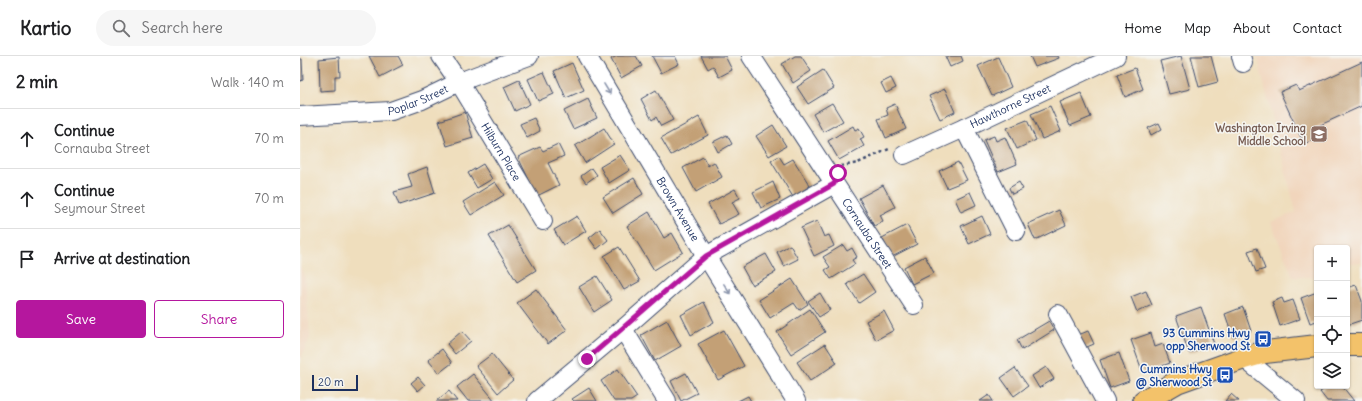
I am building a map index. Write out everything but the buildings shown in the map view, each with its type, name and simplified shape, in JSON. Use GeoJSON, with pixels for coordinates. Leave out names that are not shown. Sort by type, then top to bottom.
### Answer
{"type":"FeatureCollection","features":[{"type":"Feature","properties":{"kind":"main road"},"geometry":{"type":"LineString","coordinates":[[1350,345],[1362,345]]}},
{"type":"Feature","properties":{"kind":"main road"},"geometry":{"type":"LineString","coordinates":[[1144,401],[1178,382],[1244,358],[1265,352],[1314,346]]}},
{"type":"Feature","properties":{"kind":"street","name":"Hilburn Place"},"geometry":{"type":"LineString","coordinates":[[441,56],[543,221]]}},
{"type":"Feature","properties":{"kind":"street","name":"Poplar Street"},"geometry":{"type":"LineString","coordinates":[[300,116],[391,110],[422,100],[458,82],[529,56]]}},
{"type":"Feature","properties":{"kind":"street","name":"Brown Avenue"},"geometry":{"type":"LineString","coordinates":[[587,56],[706,256],[796,401]]}},
{"type":"Feature","properties":{"kind":"street","name":"Cornauba Street"},"geometry":{"type":"LineString","coordinates":[[751,56],[914,305]]}},
{"type":"Feature","properties":{"kind":"street","name":"Hawthorne Street"},"geometry":{"type":"LineString","coordinates":[[899,151],[964,128],[1088,62],[1116,56]]}},
{"type":"Feature","properties":{"kind":"street"},"geometry":{"type":"LineString","coordinates":[[964,128],[1016,231]]}},
{"type":"Feature","properties":{"kind":"street"},"geometry":{"type":"LineString","coordinates":[[537,401],[623,329],[706,256],[834,184]]}},
{"type":"Feature","properties":{"kind":"street"},"geometry":{"type":"LineString","coordinates":[[1058,314],[1105,401]]}},
{"type":"Feature","properties":{"kind":"street"},"geometry":{"type":"LineString","coordinates":[[623,329],[667,401]]}},
{"type":"Feature","properties":{"kind":"street"},"geometry":{"type":"LineString","coordinates":[[1244,358],[1296,401]]}},
{"type":"Feature","properties":{"kind":"path"},"geometry":{"type":"LineString","coordinates":[[834,184],[839,167],[899,151]]}},
{"type":"Feature","properties":{"kind":"shaded area","name":"Washington Irving Middle School"},"geometry":{"type":"Polygon","coordinates":[[[1257,56],[1362,56],[1362,263],[1350,263],[1350,245],[1314,245],[1314,277],[1293,277],[1271,222],[1296,212],[1257,56]]]}},
{"type":"Feature","properties":{"kind":"shaded area"},"geometry":{"type":"Polygon","coordinates":[[[300,266],[305,278],[310,337],[300,361],[300,266]]]}},
{"type":"Feature","properties":{"kind":"place","name":"Washington Irving Middle School"},"geometry":{"type":"Point","coordinates":[1319,134]}},
{"type":"Feature","properties":{"kind":"place","name":"93 Cummins Hwy opp Sherwood St"},"geometry":{"type":"Point","coordinates":[1263,339]}},
{"type":"Feature","properties":{"kind":"place","name":"Cummins Hwy @ Sherwood St"},"geometry":{"type":"Point","coordinates":[1225,375]}},
{"type":"Feature","properties":{"kind":"route"},"geometry":{"type":"LineString","coordinates":[[587,359],[706,256],[834,184],[838,173]]}}]}
